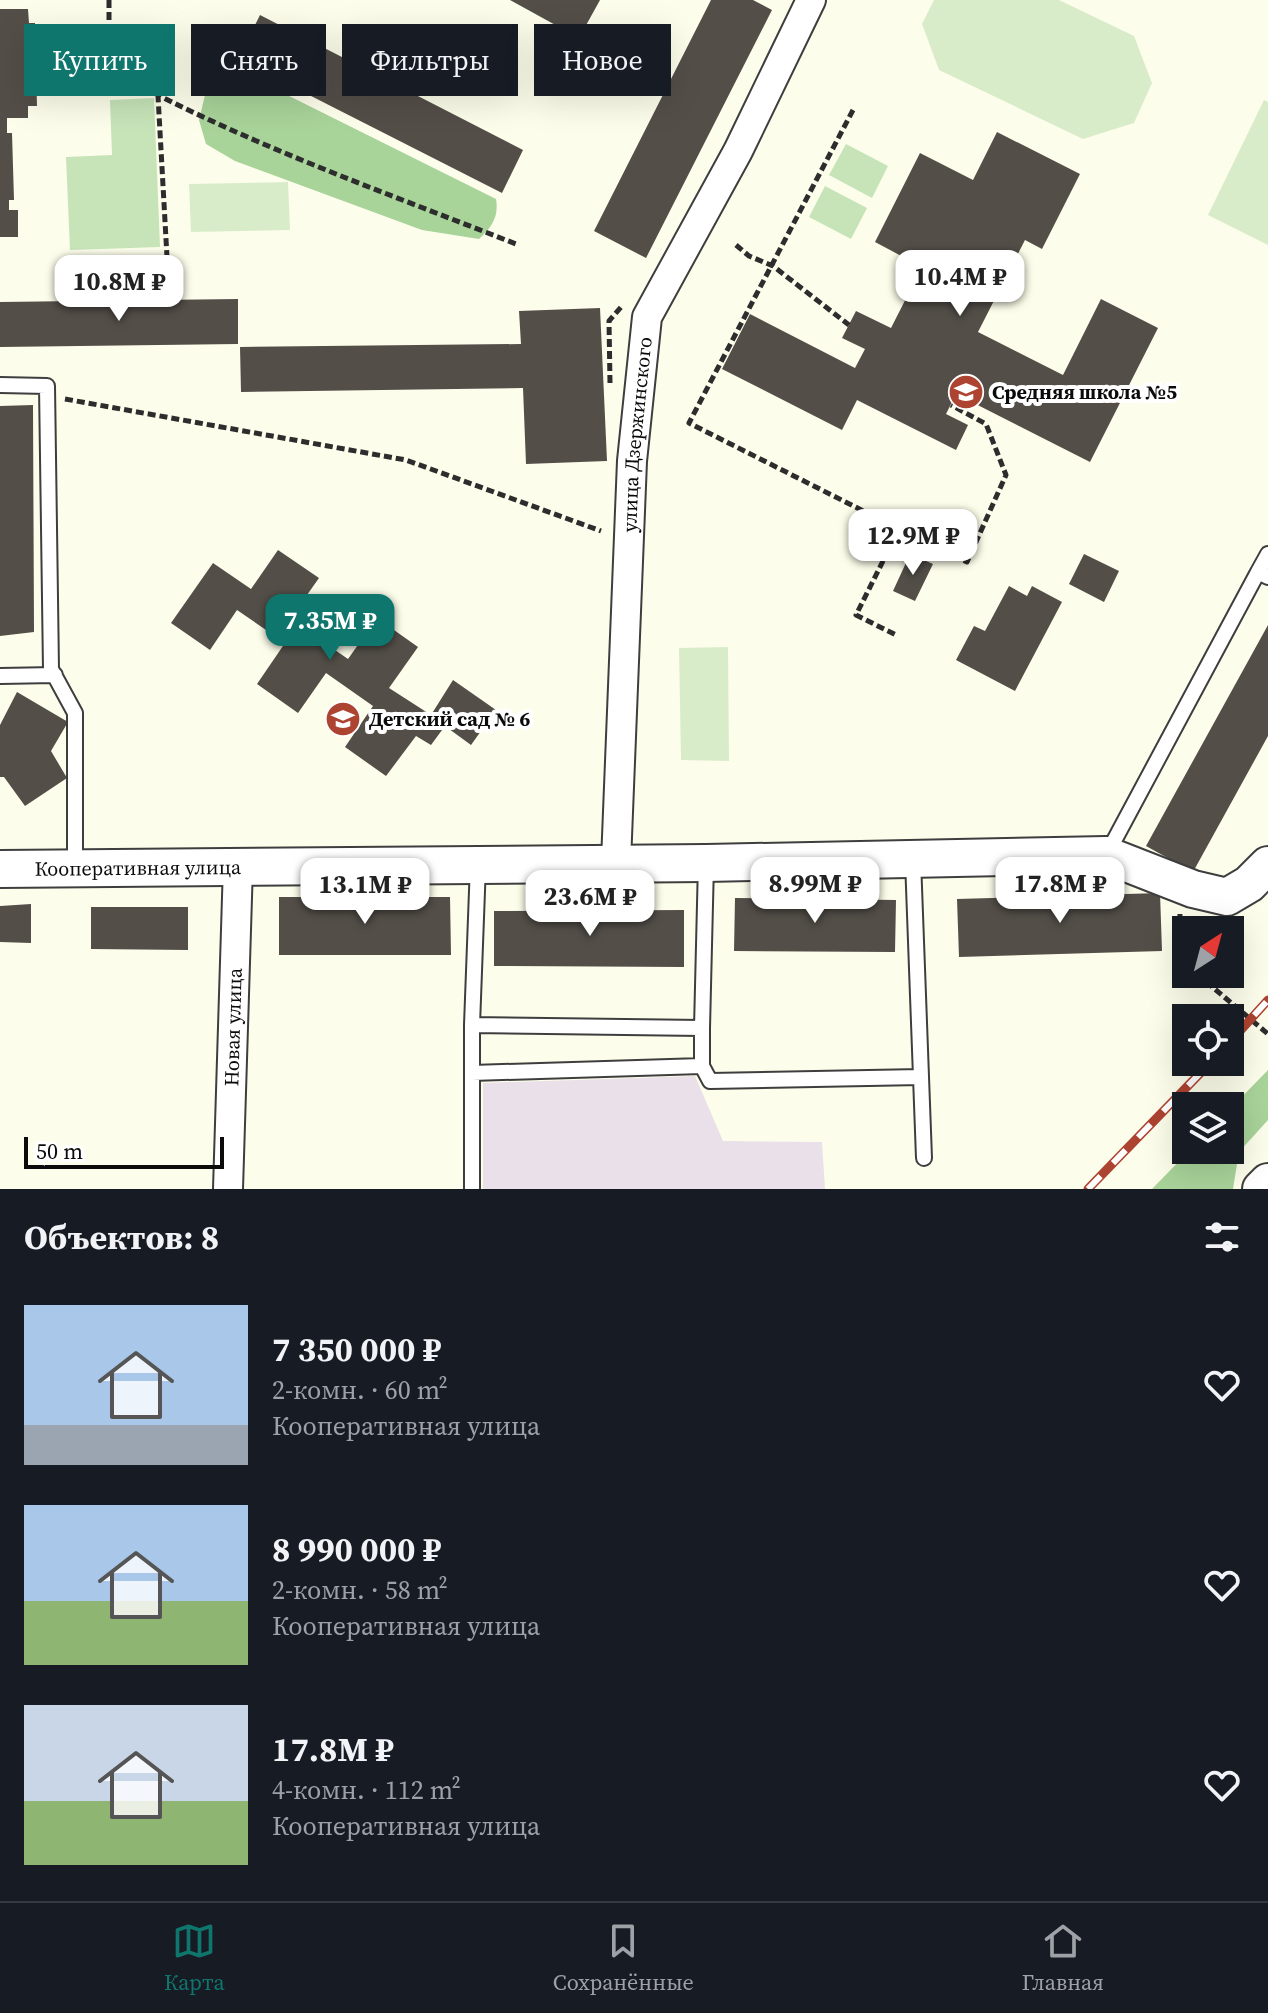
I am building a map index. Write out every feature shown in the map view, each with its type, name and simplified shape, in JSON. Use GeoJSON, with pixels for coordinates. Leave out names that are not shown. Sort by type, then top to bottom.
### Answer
{"type":"FeatureCollection","features":[{"type":"Feature","properties":{"kind":"street","name":"улица Дзержинского"},"geometry":{"type":"LineString","coordinates":[[616,862],[632,461],[647,317],[738,151],[811,0]]}},
{"type":"Feature","properties":{"kind":"street","name":"Кооперативная улица"},"geometry":{"type":"LineString","coordinates":[[0,869],[706,863],[1106,855],[1193,889],[1227,897],[1249,884],[1268,865]]}},
{"type":"Feature","properties":{"kind":"street","name":"Новая улица"},"geometry":{"type":"LineString","coordinates":[[228,1189],[238,865]]}},
{"type":"Feature","properties":{"kind":"street"},"geometry":{"type":"LineString","coordinates":[[1261,1189],[1268,1182]]}},
{"type":"Feature","properties":{"kind":"lane"},"geometry":{"type":"LineString","coordinates":[[0,385],[47,386],[51,669],[75,713],[75,868]]}},
{"type":"Feature","properties":{"kind":"lane"},"geometry":{"type":"LineString","coordinates":[[1106,855],[1263,575],[1268,554]]}},
{"type":"Feature","properties":{"kind":"lane"},"geometry":{"type":"LineString","coordinates":[[0,676],[55,675]]}},
{"type":"Feature","properties":{"kind":"lane"},"geometry":{"type":"LineString","coordinates":[[913,859],[924,1158]]}},
{"type":"Feature","properties":{"kind":"lane"},"geometry":{"type":"LineString","coordinates":[[472,1189],[472,1025],[478,863]]}},
{"type":"Feature","properties":{"kind":"lane"},"geometry":{"type":"LineString","coordinates":[[706,863],[702,1066],[710,1081],[921,1077]]}},
{"type":"Feature","properties":{"kind":"lane"},"geometry":{"type":"LineString","coordinates":[[472,1025],[702,1028]]}},
{"type":"Feature","properties":{"kind":"lane"},"geometry":{"type":"LineString","coordinates":[[472,1073],[702,1066]]}},
{"type":"Feature","properties":{"kind":"path"},"geometry":{"type":"LineString","coordinates":[[109,0],[109,24]]}},
{"type":"Feature","properties":{"kind":"path"},"geometry":{"type":"LineString","coordinates":[[168,275],[158,96],[308,162],[516,244]]}},
{"type":"Feature","properties":{"kind":"path"},"geometry":{"type":"LineString","coordinates":[[853,110],[689,423],[967,562],[1006,475],[986,424],[951,405]]}},
{"type":"Feature","properties":{"kind":"path"},"geometry":{"type":"LineString","coordinates":[[736,245],[749,256],[773,266],[849,325]]}},
{"type":"Feature","properties":{"kind":"path"},"geometry":{"type":"LineString","coordinates":[[48,396],[406,460],[601,531]]}},
{"type":"Feature","properties":{"kind":"path"},"geometry":{"type":"LineString","coordinates":[[896,635],[856,615],[899,529]]}},
{"type":"Feature","properties":{"kind":"path"},"geometry":{"type":"LineString","coordinates":[[1180,906],[1180,916]]}},
{"type":"Feature","properties":{"kind":"path"},"geometry":{"type":"LineString","coordinates":[[1214,988],[1268,1034]]}},
{"type":"Feature","properties":{"kind":"shaded area"},"geometry":{"type":"Polygon","coordinates":[[[695,1076],[723,1141],[822,1142],[825,1189],[483,1189],[483,1083],[695,1076]]]}},
{"type":"Feature","properties":{"kind":"green space"},"geometry":{"type":"Polygon","coordinates":[[[934,0],[1059,0],[1134,36],[1152,83],[1134,123],[1083,139],[939,70],[922,24],[934,0]]]}},
{"type":"Feature","properties":{"kind":"green space"},"geometry":{"type":"Polygon","coordinates":[[[205,96],[289,96],[496,199],[495,216],[491,226],[479,239],[422,230],[235,161],[206,144],[199,120],[205,96]]]}},
{"type":"Feature","properties":{"kind":"green space"},"geometry":{"type":"Polygon","coordinates":[[[154,98],[160,247],[70,250],[66,157],[112,155],[110,100],[154,98]]]}},
{"type":"Feature","properties":{"kind":"green space"},"geometry":{"type":"Polygon","coordinates":[[[1264,100],[1268,102],[1268,245],[1208,215],[1264,100]]]}},
{"type":"Feature","properties":{"kind":"green space"},"geometry":{"type":"Polygon","coordinates":[[[846,144],[888,166],[872,198],[829,175],[846,144]]]}},
{"type":"Feature","properties":{"kind":"green space"},"geometry":{"type":"Polygon","coordinates":[[[288,182],[290,230],[191,232],[189,184],[288,182]]]}},
{"type":"Feature","properties":{"kind":"green space"},"geometry":{"type":"Polygon","coordinates":[[[825,186],[867,208],[851,239],[809,217],[825,186]]]}},
{"type":"Feature","properties":{"kind":"green space"},"geometry":{"type":"Polygon","coordinates":[[[728,647],[729,761],[681,760],[679,648],[728,647]]]}},
{"type":"Feature","properties":{"kind":"green space"},"geometry":{"type":"Polygon","coordinates":[[[1268,1070],[1268,1120],[1244,1146],[1244,1095],[1268,1070]]]}},
{"type":"Feature","properties":{"kind":"green space"},"geometry":{"type":"Polygon","coordinates":[[[1176,1164],[1237,1164],[1233,1189],[1152,1189],[1176,1164]]]}},
{"type":"Feature","properties":{"kind":"building"},"geometry":{"type":"Polygon","coordinates":[[[510,0],[600,0],[587,24],[554,24],[510,0]]]}},
{"type":"Feature","properties":{"kind":"building"},"geometry":{"type":"Polygon","coordinates":[[[711,0],[753,0],[772,10],[646,258],[594,231],[662,96],[671,96],[671,79],[711,0]]]}},
{"type":"Feature","properties":{"kind":"building"},"geometry":{"type":"Polygon","coordinates":[[[0,9],[28,9],[29,23],[35,24],[24,24],[24,96],[37,96],[37,106],[28,106],[28,118],[7,118],[7,133],[12,133],[14,200],[9,200],[9,210],[18,210],[18,237],[0,237],[0,9]]]}},
{"type":"Feature","properties":{"kind":"building"},"geometry":{"type":"Polygon","coordinates":[[[260,15],[278,24],[256,24],[260,15]]]}},
{"type":"Feature","properties":{"kind":"building"},"geometry":{"type":"Polygon","coordinates":[[[326,49],[342,57],[342,96],[418,96],[523,150],[502,193],[311,96],[326,96],[326,49]]]}},
{"type":"Feature","properties":{"kind":"building"},"geometry":{"type":"Polygon","coordinates":[[[997,132],[1080,174],[1042,249],[1025,240],[978,332],[1063,375],[1101,299],[1158,328],[1090,462],[956,394],[946,414],[968,425],[956,450],[857,400],[842,430],[722,369],[750,314],[855,368],[865,349],[842,338],[856,311],[891,328],[922,267],[875,242],[920,153],[973,180],[997,132]]]}},
{"type":"Feature","properties":{"kind":"building"},"geometry":{"type":"Polygon","coordinates":[[[238,299],[238,344],[0,347],[0,302],[238,299]]]}},
{"type":"Feature","properties":{"kind":"building"},"geometry":{"type":"Polygon","coordinates":[[[600,308],[607,461],[526,464],[523,388],[241,392],[240,347],[521,344],[519,311],[600,308]]]}},
{"type":"Feature","properties":{"kind":"building"},"geometry":{"type":"Polygon","coordinates":[[[33,405],[34,632],[0,636],[0,406],[33,405]]]}},
{"type":"Feature","properties":{"kind":"building","name":"Детский сад № 6"},"geometry":{"type":"Polygon","coordinates":[[[278,550],[319,578],[290,619],[348,659],[377,618],[418,647],[389,688],[431,715],[453,680],[496,710],[471,745],[445,726],[431,745],[416,736],[386,776],[345,747],[373,706],[326,673],[298,713],[257,684],[285,643],[237,610],[210,650],[171,623],[213,563],[251,589],[278,550]]]}},
{"type":"Feature","properties":{"kind":"building"},"geometry":{"type":"Polygon","coordinates":[[[910,554],[933,564],[915,601],[893,591],[910,554]]]}},
{"type":"Feature","properties":{"kind":"building"},"geometry":{"type":"Polygon","coordinates":[[[1084,554],[1119,571],[1104,602],[1069,584],[1084,554]]]}},
{"type":"Feature","properties":{"kind":"building"},"geometry":{"type":"Polygon","coordinates":[[[1009,586],[1027,596],[1032,586],[1062,602],[1015,691],[956,660],[974,626],[985,631],[1009,586]]]}},
{"type":"Feature","properties":{"kind":"building"},"geometry":{"type":"Polygon","coordinates":[[[1268,625],[1268,736],[1193,872],[1146,846],[1268,625]]]}},
{"type":"Feature","properties":{"kind":"building"},"geometry":{"type":"Polygon","coordinates":[[[17,692],[68,722],[51,751],[67,778],[25,806],[4,777],[0,777],[0,725],[17,692]]]}},
{"type":"Feature","properties":{"kind":"building"},"geometry":{"type":"Polygon","coordinates":[[[1160,893],[1162,951],[959,957],[957,899],[1160,893]]]}},
{"type":"Feature","properties":{"kind":"building"},"geometry":{"type":"Polygon","coordinates":[[[279,897],[450,897],[451,955],[279,955],[279,897]]]}},
{"type":"Feature","properties":{"kind":"building"},"geometry":{"type":"Polygon","coordinates":[[[735,898],[896,900],[895,952],[734,951],[735,898]]]}},
{"type":"Feature","properties":{"kind":"building"},"geometry":{"type":"Polygon","coordinates":[[[31,904],[31,943],[0,942],[0,906],[31,904]]]}},
{"type":"Feature","properties":{"kind":"building"},"geometry":{"type":"Polygon","coordinates":[[[91,907],[188,907],[188,950],[91,949],[91,907]]]}},
{"type":"Feature","properties":{"kind":"building"},"geometry":{"type":"Polygon","coordinates":[[[684,910],[684,967],[494,966],[494,911],[684,910]]]}},
{"type":"Feature","properties":{"kind":"railway"},"geometry":{"type":"LineString","coordinates":[[1244,1027],[1268,1000]]}},
{"type":"Feature","properties":{"kind":"railway"},"geometry":{"type":"LineString","coordinates":[[1088,1189],[1197,1076]]}},
{"type":"Feature","properties":{"kind":"place","name":"Средняя школа №5"},"geometry":{"type":"Point","coordinates":[966,392]}},
{"type":"Feature","properties":{"kind":"place","name":"Детский сад № 6"},"geometry":{"type":"Point","coordinates":[343,719]}}]}
